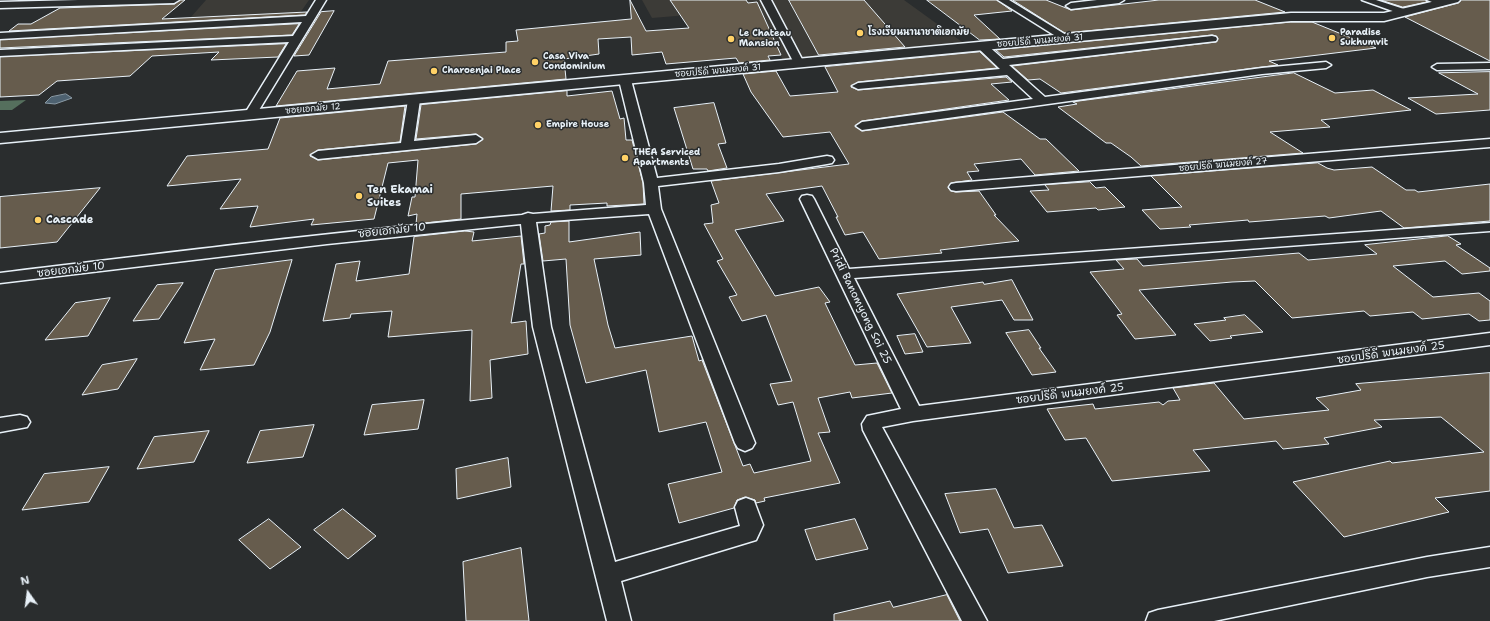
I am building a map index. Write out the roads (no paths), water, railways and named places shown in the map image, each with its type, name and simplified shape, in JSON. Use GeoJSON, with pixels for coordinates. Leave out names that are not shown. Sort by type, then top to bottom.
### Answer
{"type":"FeatureCollection","features":[{"type":"Feature","properties":{"kind":"street"},"geometry":{"type":"LineString","coordinates":[[0,5],[174,0]]}},
{"type":"Feature","properties":{"kind":"street"},"geometry":{"type":"LineString","coordinates":[[250,114],[321,0]]}},
{"type":"Feature","properties":{"kind":"street"},"geometry":{"type":"LineString","coordinates":[[766,0],[799,63]]}},
{"type":"Feature","properties":{"kind":"street"},"geometry":{"type":"LineString","coordinates":[[1003,0],[1066,38]]}},
{"type":"Feature","properties":{"kind":"street"},"geometry":{"type":"LineString","coordinates":[[1071,6],[1119,0]]}},
{"type":"Feature","properties":{"kind":"street"},"geometry":{"type":"LineString","coordinates":[[1367,0],[1404,12]]}},
{"type":"Feature","properties":{"kind":"street","name":"ซอยปรีดี พนมยงค์ 31"},"geometry":{"type":"LineString","coordinates":[[625,80],[1291,17],[1384,17],[1443,1]]}},
{"type":"Feature","properties":{"kind":"street"},"geometry":{"type":"LineString","coordinates":[[0,36],[308,20]]}},
{"type":"Feature","properties":{"kind":"street"},"geometry":{"type":"LineString","coordinates":[[0,54],[296,38]]}},
{"type":"Feature","properties":{"kind":"street"},"geometry":{"type":"LineString","coordinates":[[1000,63],[1212,39]]}},
{"type":"Feature","properties":{"kind":"street"},"geometry":{"type":"LineString","coordinates":[[982,46],[1041,100]]}},
{"type":"Feature","properties":{"kind":"street"},"geometry":{"type":"LineString","coordinates":[[862,126],[1041,100],[1262,71],[1326,65]]}},
{"type":"Feature","properties":{"kind":"street"},"geometry":{"type":"LineString","coordinates":[[1437,67],[1490,66]]}},
{"type":"Feature","properties":{"kind":"street"},"geometry":{"type":"LineString","coordinates":[[858,86],[1010,71]]}},
{"type":"Feature","properties":{"kind":"street"},"geometry":{"type":"LineString","coordinates":[[625,80],[651,183],[654,208],[745,443]]}},
{"type":"Feature","properties":{"kind":"street","name":"ซอยเอกมัย 12"},"geometry":{"type":"LineString","coordinates":[[0,138],[625,80]]}},
{"type":"Feature","properties":{"kind":"street"},"geometry":{"type":"LineString","coordinates":[[407,146],[414,100]]}},
{"type":"Feature","properties":{"kind":"street"},"geometry":{"type":"LineString","coordinates":[[318,155],[476,139]]}},
{"type":"Feature","properties":{"kind":"street","name":"ซอยปรีดี พนมยงค์ 27"},"geometry":{"type":"LineString","coordinates":[[956,187],[1490,143]]}},
{"type":"Feature","properties":{"kind":"street"},"geometry":{"type":"LineString","coordinates":[[651,183],[779,168],[827,160]]}},
{"type":"Feature","properties":{"kind":"street","name":"Pridi Banomyong Soi 25"},"geometry":{"type":"LineString","coordinates":[[807,199],[913,414]]}},
{"type":"Feature","properties":{"kind":"street","name":"ซอยเอกมัย 10"},"geometry":{"type":"LineString","coordinates":[[0,278],[360,235],[528,217],[654,208]]}},
{"type":"Feature","properties":{"kind":"street"},"geometry":{"type":"LineString","coordinates":[[528,217],[542,327],[618,621]]}},
{"type":"Feature","properties":{"kind":"street"},"geometry":{"type":"LineString","coordinates":[[844,274],[949,265],[1490,227]]}},
{"type":"Feature","properties":{"kind":"street","name":"ซอยปรีดี พนมยงค์ 25"},"geometry":{"type":"LineString","coordinates":[[975,621],[873,430],[872,424],[874,421],[913,414],[1408,351],[1490,339]]}},
{"type":"Feature","properties":{"kind":"street"},"geometry":{"type":"LineString","coordinates":[[0,425],[20,422]]}},
{"type":"Feature","properties":{"kind":"street"},"geometry":{"type":"LineString","coordinates":[[607,575],[748,533],[752,525],[746,508]]}},
{"type":"Feature","properties":{"kind":"street"},"geometry":{"type":"LineString","coordinates":[[1158,621],[1427,567],[1490,557]]}},
{"type":"Feature","properties":{"kind":"water"},"geometry":{"type":"Polygon","coordinates":[[[66,94],[72,98],[55,104],[45,103],[51,97],[66,94]]]}},
{"type":"Feature","properties":{"kind":"place","name":"โรงเรียนนานาชาติเอกมัย"},"geometry":{"type":"Point","coordinates":[860,33]}},
{"type":"Feature","properties":{"kind":"place","name":"Paradise Sukhumvit"},"geometry":{"type":"Point","coordinates":[1332,38]}},
{"type":"Feature","properties":{"kind":"place","name":"Le Chateau Mansion"},"geometry":{"type":"Point","coordinates":[731,39]}},
{"type":"Feature","properties":{"kind":"place","name":"Casa Viva Condominium"},"geometry":{"type":"Point","coordinates":[535,62]}},
{"type":"Feature","properties":{"kind":"place","name":"Charoenjai Place"},"geometry":{"type":"Point","coordinates":[434,71]}},
{"type":"Feature","properties":{"kind":"place","name":"Empire House"},"geometry":{"type":"Point","coordinates":[538,125]}},
{"type":"Feature","properties":{"kind":"place","name":"THEA Serviced Apartments"},"geometry":{"type":"Point","coordinates":[625,158]}},
{"type":"Feature","properties":{"kind":"place","name":"Ten Ekamai Suites"},"geometry":{"type":"Point","coordinates":[359,196]}},
{"type":"Feature","properties":{"kind":"place","name":"Cascade"},"geometry":{"type":"Point","coordinates":[38,220]}}]}
